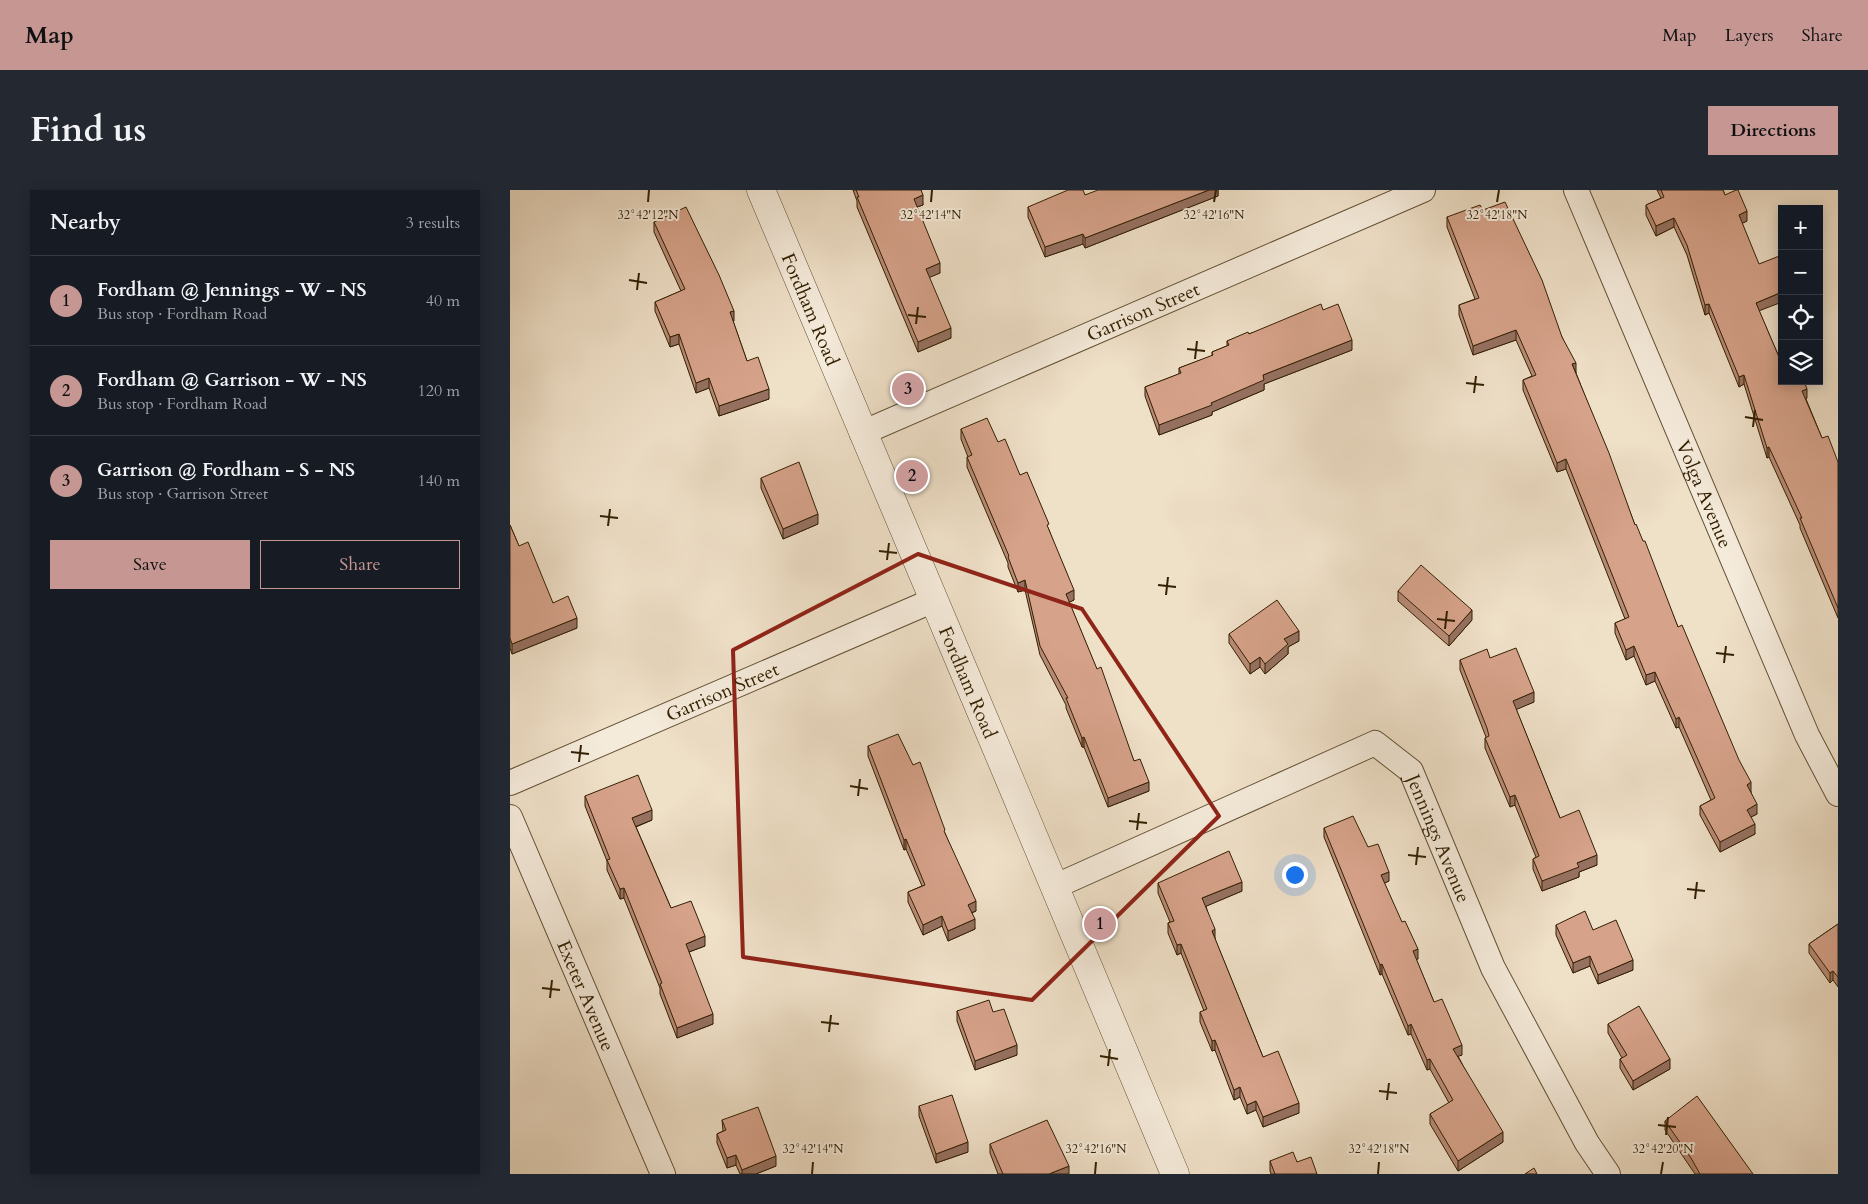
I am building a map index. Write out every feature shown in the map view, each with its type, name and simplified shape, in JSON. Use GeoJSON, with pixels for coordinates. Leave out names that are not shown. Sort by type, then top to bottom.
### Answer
{"type":"FeatureCollection","features":[{"type":"Feature","properties":{"kind":"street","name":"Fordham Road"},"geometry":{"type":"LineString","coordinates":[[761,190],[862,433],[1056,886],[1175,1174]]}},
{"type":"Feature","properties":{"kind":"street","name":"Garrison Street"},"geometry":{"type":"LineString","coordinates":[[862,433],[1423,190]]}},
{"type":"Feature","properties":{"kind":"street","name":"Volga Avenue"},"geometry":{"type":"LineString","coordinates":[[1576,190],[1806,734],[1838,794]]}},
{"type":"Feature","properties":{"kind":"street","name":"Garrison Street"},"geometry":{"type":"LineString","coordinates":[[510,783],[934,600]]}},
{"type":"Feature","properties":{"kind":"street","name":"Jennings Avenue"},"geometry":{"type":"LineString","coordinates":[[1056,886],[1375,743],[1411,771],[1493,968],[1587,1143],[1608,1174]]}},
{"type":"Feature","properties":{"kind":"street","name":"Exeter Avenue"},"geometry":{"type":"LineString","coordinates":[[510,817],[662,1174]]}},
{"type":"Feature","properties":{"kind":"highlighted area"},"geometry":{"type":"Polygon","coordinates":[[[918,554],[1082,609],[1219,816],[1032,1000],[743,957],[733,650],[918,554]]]}},
{"type":"Feature","properties":{"kind":"building"},"geometry":{"type":"Polygon","coordinates":[[[856,190],[921,190],[923,195],[914,199],[940,263],[926,269],[951,328],[918,342],[857,197],[859,197],[856,190]]]}},
{"type":"Feature","properties":{"kind":"building"},"geometry":{"type":"Polygon","coordinates":[[[1068,190],[1083,190],[1085,195],[1098,190],[1209,190],[1085,238],[1083,234],[1045,247],[1028,207],[1068,190]]]}},
{"type":"Feature","properties":{"kind":"building"},"geometry":{"type":"Polygon","coordinates":[[[1661,190],[1723,190],[1725,195],[1738,190],[1747,211],[1739,215],[1759,264],[1778,257],[1778,294],[1756,303],[1778,355],[1778,385],[1806,385],[1807,389],[1802,391],[1822,438],[1828,436],[1838,462],[1838,608],[1800,518],[1802,518],[1769,447],[1767,448],[1744,375],[1739,377],[1709,304],[1705,305],[1687,245],[1674,218],[1656,226],[1646,205],[1664,197],[1661,190]]]}},
{"type":"Feature","properties":{"kind":"building"},"geometry":{"type":"Polygon","coordinates":[[[1505,202],[1542,280],[1562,337],[1576,363],[1572,364],[1609,453],[1635,525],[1643,541],[1645,541],[1678,627],[1682,625],[1739,760],[1751,782],[1747,785],[1757,804],[1747,810],[1755,824],[1720,842],[1700,806],[1715,798],[1679,717],[1676,719],[1655,672],[1646,675],[1634,646],[1626,650],[1615,623],[1629,617],[1566,459],[1557,463],[1523,380],[1536,375],[1516,330],[1473,346],[1459,305],[1479,298],[1447,217],[1480,205],[1483,210],[1505,202]]]}},
{"type":"Feature","properties":{"kind":"building"},"geometry":{"type":"Polygon","coordinates":[[[686,207],[734,311],[730,312],[747,361],[758,357],[769,389],[719,406],[709,378],[696,383],[679,334],[670,337],[655,302],[685,289],[654,222],[686,207]]]}},
{"type":"Feature","properties":{"kind":"building"},"geometry":{"type":"Polygon","coordinates":[[[1321,304],[1323,310],[1338,304],[1352,340],[1263,375],[1264,380],[1211,403],[1212,405],[1159,425],[1145,387],[1181,373],[1179,368],[1213,355],[1212,352],[1229,345],[1227,341],[1248,332],[1249,334],[1321,304]]]}},
{"type":"Feature","properties":{"kind":"building"},"geometry":{"type":"Polygon","coordinates":[[[987,418],[998,442],[1005,439],[1020,475],[1027,472],[1074,590],[1066,594],[1097,669],[1101,667],[1134,761],[1140,759],[1149,782],[1108,798],[1066,698],[1068,698],[1040,646],[1025,580],[1018,583],[1009,556],[967,457],[972,455],[961,429],[987,418]]]}},
{"type":"Feature","properties":{"kind":"building"},"geometry":{"type":"Polygon","coordinates":[[[799,462],[818,514],[783,529],[761,478],[799,462]]]}},
{"type":"Feature","properties":{"kind":"building"},"geometry":{"type":"Polygon","coordinates":[[[510,525],[519,546],[528,542],[553,603],[568,596],[577,618],[512,644],[510,638],[510,525]]]}},
{"type":"Feature","properties":{"kind":"building"},"geometry":{"type":"Polygon","coordinates":[[[1421,565],[1472,610],[1449,636],[1398,591],[1421,565]]]}},
{"type":"Feature","properties":{"kind":"building"},"geometry":{"type":"Polygon","coordinates":[[[1277,600],[1299,631],[1284,639],[1288,644],[1265,664],[1260,657],[1250,664],[1229,634],[1277,600]]]}},
{"type":"Feature","properties":{"kind":"building"},"geometry":{"type":"Polygon","coordinates":[[[1516,648],[1534,692],[1513,701],[1560,818],[1579,810],[1597,855],[1577,863],[1579,867],[1542,881],[1533,859],[1539,856],[1515,795],[1510,797],[1485,738],[1489,736],[1487,728],[1460,660],[1487,649],[1490,658],[1516,648]]]}},
{"type":"Feature","properties":{"kind":"building"},"geometry":{"type":"Polygon","coordinates":[[[898,734],[913,765],[920,762],[944,831],[976,901],[968,905],[975,919],[948,931],[942,916],[923,925],[908,892],[925,885],[906,839],[904,840],[868,746],[898,734]]]}},
{"type":"Feature","properties":{"kind":"building"},"geometry":{"type":"Polygon","coordinates":[[[638,775],[652,810],[632,818],[671,908],[691,901],[705,936],[686,944],[713,1014],[677,1028],[660,984],[662,983],[624,888],[620,889],[607,860],[610,859],[585,796],[638,775]]]}},
{"type":"Feature","properties":{"kind":"building"},"geometry":{"type":"Polygon","coordinates":[[[1353,816],[1368,847],[1378,844],[1389,872],[1381,875],[1402,922],[1405,921],[1418,949],[1413,951],[1434,1002],[1442,999],[1462,1045],[1453,1049],[1503,1132],[1458,1161],[1430,1114],[1453,1100],[1430,1059],[1427,1060],[1411,1024],[1408,1026],[1382,964],[1380,965],[1324,828],[1353,816]]]}},
{"type":"Feature","properties":{"kind":"building"},"geometry":{"type":"Polygon","coordinates":[[[1229,851],[1242,882],[1202,898],[1215,929],[1212,931],[1263,1057],[1278,1051],[1299,1103],[1263,1117],[1256,1101],[1247,1105],[1240,1087],[1234,1090],[1215,1040],[1212,1041],[1200,1012],[1207,1009],[1181,944],[1177,945],[1168,923],[1174,921],[1158,883],[1229,851]]]}},
{"type":"Feature","properties":{"kind":"building"},"geometry":{"type":"Polygon","coordinates":[[[1585,911],[1593,930],[1616,920],[1633,960],[1598,975],[1590,956],[1573,963],[1556,925],[1585,911]]]}},
{"type":"Feature","properties":{"kind":"building"},"geometry":{"type":"Polygon","coordinates":[[[1838,924],[1838,977],[1833,971],[1830,973],[1809,944],[1838,924]]]}},
{"type":"Feature","properties":{"kind":"building"},"geometry":{"type":"Polygon","coordinates":[[[989,1000],[993,1012],[1004,1009],[1017,1045],[975,1061],[957,1011],[989,1000]]]}},
{"type":"Feature","properties":{"kind":"building"},"geometry":{"type":"Polygon","coordinates":[[[1639,1006],[1670,1059],[1633,1081],[1620,1059],[1627,1055],[1608,1024],[1639,1006]]]}},
{"type":"Feature","properties":{"kind":"building"},"geometry":{"type":"Polygon","coordinates":[[[952,1095],[968,1142],[936,1154],[919,1106],[952,1095]]]}},
{"type":"Feature","properties":{"kind":"building"},"geometry":{"type":"Polygon","coordinates":[[[1697,1096],[1753,1174],[1700,1174],[1665,1121],[1697,1096]]]}},
{"type":"Feature","properties":{"kind":"building"},"geometry":{"type":"Polygon","coordinates":[[[758,1107],[776,1156],[742,1170],[736,1155],[727,1158],[717,1134],[726,1130],[722,1120],[758,1107]]]}},
{"type":"Feature","properties":{"kind":"building"},"geometry":{"type":"Polygon","coordinates":[[[1047,1120],[1069,1166],[1049,1174],[1003,1174],[990,1144],[1047,1120]]]}},
{"type":"Feature","properties":{"kind":"building"},"geometry":{"type":"Polygon","coordinates":[[[1293,1152],[1297,1162],[1311,1157],[1317,1174],[1275,1174],[1270,1161],[1293,1152]]]}},
{"type":"Feature","properties":{"kind":"building"},"geometry":{"type":"Polygon","coordinates":[[[1534,1168],[1537,1174],[1525,1174],[1534,1168]]]}},
{"type":"Feature","properties":{"kind":"place","name":"Garrison @ Fordham - S - NS"},"geometry":{"type":"Point","coordinates":[908,389]}},
{"type":"Feature","properties":{"kind":"place","name":"Fordham @ Garrison - W - NS"},"geometry":{"type":"Point","coordinates":[912,476]}},
{"type":"Feature","properties":{"kind":"place","name":"Fordham @ Jennings - W - NS"},"geometry":{"type":"Point","coordinates":[1100,924]}}]}
